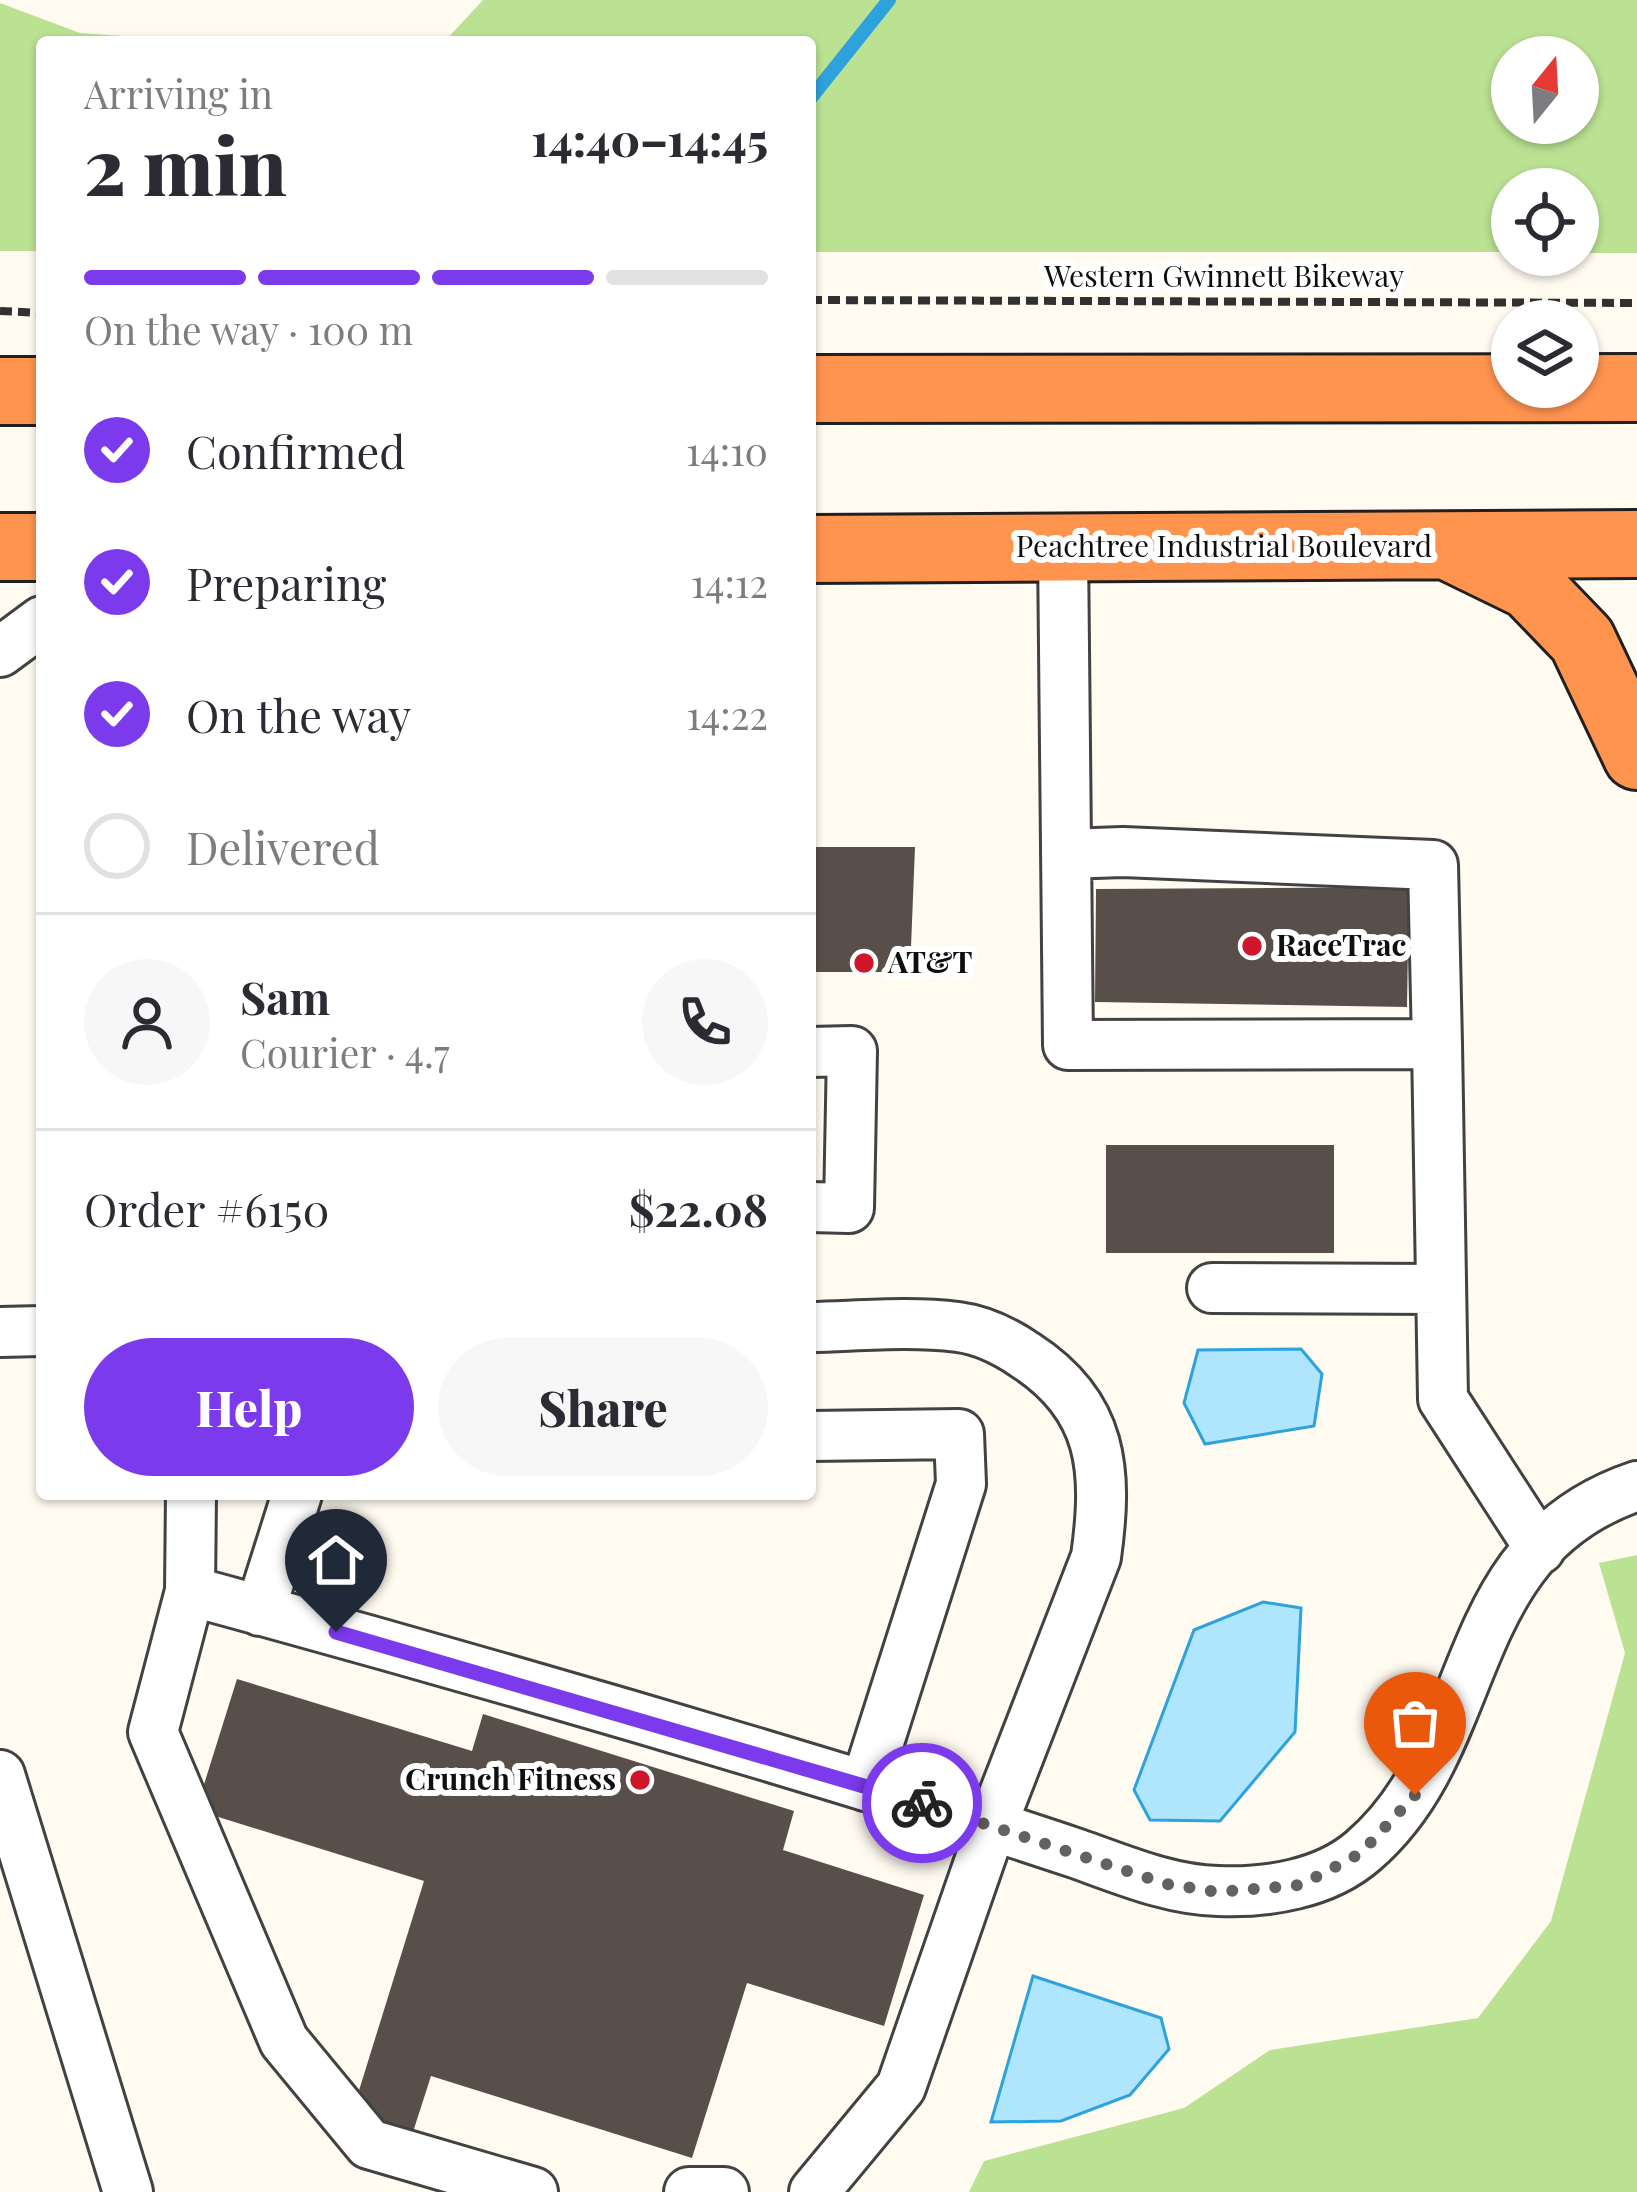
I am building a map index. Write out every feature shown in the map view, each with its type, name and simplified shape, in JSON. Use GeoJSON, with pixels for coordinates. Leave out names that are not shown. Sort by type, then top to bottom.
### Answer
{"type":"FeatureCollection","features":[{"type":"Feature","properties":{"kind":"highway"},"geometry":{"type":"LineString","coordinates":[[816,389],[1637,388]]}},
{"type":"Feature","properties":{"kind":"highway"},"geometry":{"type":"LineString","coordinates":[[0,391],[36,391]]}},
{"type":"Feature","properties":{"kind":"highway","name":"Peachtree Industrial Boulevard"},"geometry":{"type":"LineString","coordinates":[[816,549],[1637,544]]}},
{"type":"Feature","properties":{"kind":"highway"},"geometry":{"type":"LineString","coordinates":[[1445,545],[1530,586],[1582,640],[1637,757]]}},
{"type":"Feature","properties":{"kind":"highway"},"geometry":{"type":"LineString","coordinates":[[0,547],[36,547]]}},
{"type":"Feature","properties":{"kind":"lane"},"geometry":{"type":"LineString","coordinates":[[1063,548],[1067,1046],[1437,1044]]}},
{"type":"Feature","properties":{"kind":"lane"},"geometry":{"type":"LineString","coordinates":[[0,652],[36,625]]}},
{"type":"Feature","properties":{"kind":"lane"},"geometry":{"type":"LineString","coordinates":[[1066,854],[1433,865],[1442,1399],[1540,1549]]}},
{"type":"Feature","properties":{"kind":"lane"},"geometry":{"type":"LineString","coordinates":[[816,1052],[852,1052],[849,1208],[816,1208]]}},
{"type":"Feature","properties":{"kind":"lane"},"geometry":{"type":"LineString","coordinates":[[1212,1288],[1441,1289]]}},
{"type":"Feature","properties":{"kind":"lane"},"geometry":{"type":"LineString","coordinates":[[814,2192],[901,2087],[992,1825],[1096,1557],[1102,1514],[1097,1450],[1085,1413],[1048,1370],[1007,1342],[961,1327],[816,1327]]}},
{"type":"Feature","properties":{"kind":"lane"},"geometry":{"type":"LineString","coordinates":[[0,1332],[36,1331]]}},
{"type":"Feature","properties":{"kind":"lane"},"geometry":{"type":"LineString","coordinates":[[816,1436],[958,1434],[961,1484],[865,1786]]}},
{"type":"Feature","properties":{"kind":"lane"},"geometry":{"type":"LineString","coordinates":[[190,1591],[865,1786],[1166,1884],[1218,1892],[1301,1885],[1361,1853],[1415,1795],[1494,1609],[1558,1526],[1637,1486]]}},
{"type":"Feature","properties":{"kind":"lane"},"geometry":{"type":"LineString","coordinates":[[191,1500],[190,1591],[153,1732],[284,2041],[369,2144],[532,2192]]}},
{"type":"Feature","properties":{"kind":"lane"},"geometry":{"type":"LineString","coordinates":[[260,1611],[296,1500]]}},
{"type":"Feature","properties":{"kind":"lane"},"geometry":{"type":"LineString","coordinates":[[0,1774],[128,2192]]}},
{"type":"Feature","properties":{"kind":"lane"},"geometry":{"type":"LineString","coordinates":[[688,2192],[724,2192]]}},
{"type":"Feature","properties":{"kind":"path","name":"Western Gwinnett Bikeway"},"geometry":{"type":"LineString","coordinates":[[816,300],[1637,303]]}},
{"type":"Feature","properties":{"kind":"path"},"geometry":{"type":"LineString","coordinates":[[0,311],[36,313]]}},
{"type":"Feature","properties":{"kind":"green space"},"geometry":{"type":"Polygon","coordinates":[[[483,0],[1637,0],[1637,253],[1599,253],[1599,168],[1491,168],[1491,252],[816,252],[816,36],[450,36],[483,0]]]}},
{"type":"Feature","properties":{"kind":"green space"},"geometry":{"type":"Polygon","coordinates":[[[0,3],[80,33],[123,36],[36,36],[36,251],[0,251],[0,3]]]}},
{"type":"Feature","properties":{"kind":"green space"},"geometry":{"type":"Polygon","coordinates":[[[1637,1555],[1637,2192],[969,2192],[984,2161],[1184,2108],[1270,2050],[1478,2018],[1551,1921],[1625,1653],[1599,1563],[1637,1555]]]}},
{"type":"Feature","properties":{"kind":"water"},"geometry":{"type":"Polygon","coordinates":[[[1301,1349],[1322,1374],[1314,1426],[1205,1444],[1184,1403],[1198,1350],[1301,1349]]]}},
{"type":"Feature","properties":{"kind":"water"},"geometry":{"type":"Polygon","coordinates":[[[1263,1602],[1301,1608],[1295,1732],[1220,1821],[1150,1820],[1134,1790],[1194,1630],[1263,1602]]]}},
{"type":"Feature","properties":{"kind":"water"},"geometry":{"type":"Polygon","coordinates":[[[1033,1976],[1161,2018],[1169,2049],[1130,2095],[1061,2121],[991,2122],[1033,1976]]]}},
{"type":"Feature","properties":{"kind":"building"},"geometry":{"type":"Polygon","coordinates":[[[816,847],[915,847],[910,972],[816,972],[816,847]]]}},
{"type":"Feature","properties":{"kind":"building","name":"RaceTrac"},"geometry":{"type":"Polygon","coordinates":[[[1409,887],[1407,1007],[1095,1002],[1096,889],[1409,887]]]}},
{"type":"Feature","properties":{"kind":"building"},"geometry":{"type":"Polygon","coordinates":[[[1106,1145],[1334,1145],[1334,1253],[1106,1253],[1106,1145]]]}},
{"type":"Feature","properties":{"kind":"building"},"geometry":{"type":"Polygon","coordinates":[[[237,1679],[472,1751],[483,1714],[794,1811],[783,1850],[924,1895],[884,2026],[747,1983],[692,2158],[431,2076],[413,2132],[352,2113],[424,1881],[196,1810],[237,1679]]]}},
{"type":"Feature","properties":{"kind":"waterway"},"geometry":{"type":"LineString","coordinates":[[816,91],[889,0]]}},
{"type":"Feature","properties":{"kind":"way so far"},"geometry":{"type":"LineString","coordinates":[[922,1803],[1166,1884],[1218,1892],[1301,1885],[1361,1853],[1415,1795]]}},
{"type":"Feature","properties":{"kind":"place","name":"RaceTrac"},"geometry":{"type":"Point","coordinates":[1252,946]}},
{"type":"Feature","properties":{"kind":"place","name":"AT&T"},"geometry":{"type":"Point","coordinates":[864,963]}},
{"type":"Feature","properties":{"kind":"place","name":"Crunch Fitness"},"geometry":{"type":"Point","coordinates":[640,1780]}},
{"type":"Feature","properties":{"kind":"route"},"geometry":{"type":"LineString","coordinates":[[336,1632],[922,1803]]}}]}
